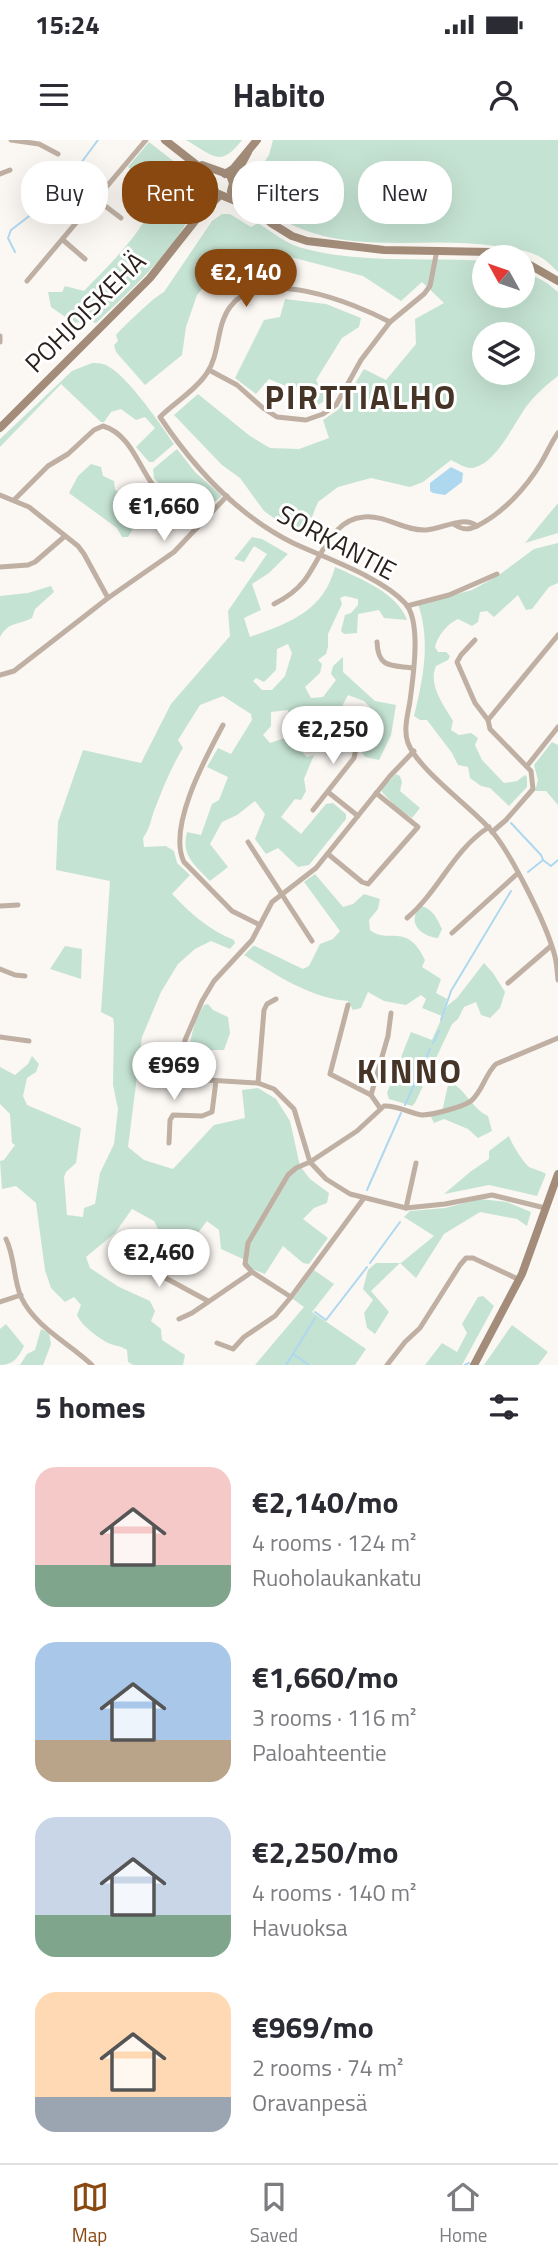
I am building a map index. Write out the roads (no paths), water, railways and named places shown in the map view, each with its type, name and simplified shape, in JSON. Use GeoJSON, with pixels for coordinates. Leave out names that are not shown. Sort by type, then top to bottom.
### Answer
{"type":"FeatureCollection","features":[{"type":"Feature","properties":{"kind":"main road"},"geometry":{"type":"LineString","coordinates":[[165,140],[193,160],[230,175],[232,182]]}},
{"type":"Feature","properties":{"kind":"main road"},"geometry":{"type":"LineString","coordinates":[[218,175],[233,169],[257,140]]}},
{"type":"Feature","properties":{"kind":"main road"},"geometry":{"type":"LineString","coordinates":[[244,161],[248,152]]}},
{"type":"Feature","properties":{"kind":"main road"},"geometry":{"type":"LineString","coordinates":[[222,195],[232,187]]}},
{"type":"Feature","properties":{"kind":"main road"},"geometry":{"type":"LineString","coordinates":[[218,193],[232,200]]}},
{"type":"Feature","properties":{"kind":"main road","name":"POHJOISKEHÄ"},"geometry":{"type":"LineString","coordinates":[[218,199],[222,195]]}},
{"type":"Feature","properties":{"kind":"main road","name":"POHJOISKEHÄ"},"geometry":{"type":"LineString","coordinates":[[2,421],[150,278],[193,224]]}},
{"type":"Feature","properties":{"kind":"main road"},"geometry":{"type":"LineString","coordinates":[[275,224],[292,236],[307,241],[384,250],[472,251]]}},
{"type":"Feature","properties":{"kind":"main road"},"geometry":{"type":"LineString","coordinates":[[536,268],[558,281]]}},
{"type":"Feature","properties":{"kind":"main road"},"geometry":{"type":"LineString","coordinates":[[474,1365],[520,1280],[558,1174]]}},
{"type":"Feature","properties":{"kind":"street"},"geometry":{"type":"LineString","coordinates":[[11,140],[39,144],[58,154]]}},
{"type":"Feature","properties":{"kind":"street"},"geometry":{"type":"LineString","coordinates":[[108,185],[146,140]]}},
{"type":"Feature","properties":{"kind":"street"},"geometry":{"type":"LineString","coordinates":[[0,174],[10,170]]}},
{"type":"Feature","properties":{"kind":"street"},"geometry":{"type":"LineString","coordinates":[[108,208],[121,218]]}},
{"type":"Feature","properties":{"kind":"street"},"geometry":{"type":"LineString","coordinates":[[27,281],[76,224]]}},
{"type":"Feature","properties":{"kind":"street"},"geometry":{"type":"LineString","coordinates":[[63,240],[85,259]]}},
{"type":"Feature","properties":{"kind":"street"},"geometry":{"type":"LineString","coordinates":[[390,323],[369,312],[325,296],[266,288],[252,291],[239,297],[224,317],[209,370],[237,386],[277,417],[306,420],[336,405],[361,360],[390,323],[430,286],[437,250]]}},
{"type":"Feature","properties":{"kind":"street"},"geometry":{"type":"LineString","coordinates":[[0,336],[0,342]]}},
{"type":"Feature","properties":{"kind":"street","name":"SORKANTIE"},"geometry":{"type":"LineString","coordinates":[[209,370],[202,380],[160,417],[192,462],[263,526],[380,585],[408,606],[415,636],[406,727],[408,743],[453,795],[491,830],[517,874],[551,946],[557,964],[558,979]]}},
{"type":"Feature","properties":{"kind":"street"},"geometry":{"type":"LineString","coordinates":[[14,500],[48,466],[103,426],[113,431],[134,452],[151,483],[197,528]]}},
{"type":"Feature","properties":{"kind":"street"},"geometry":{"type":"LineString","coordinates":[[274,604],[296,589],[338,528],[354,518],[376,517],[415,530],[455,525],[460,521],[472,522],[477,526],[489,520],[520,492],[540,466],[558,433]]}},
{"type":"Feature","properties":{"kind":"street"},"geometry":{"type":"LineString","coordinates":[[0,495],[29,507],[85,554],[108,598]]}},
{"type":"Feature","properties":{"kind":"street"},"geometry":{"type":"LineString","coordinates":[[0,675],[14,671],[108,598],[174,552],[227,496]]}},
{"type":"Feature","properties":{"kind":"street"},"geometry":{"type":"LineString","coordinates":[[0,567],[35,562],[65,536]]}},
{"type":"Feature","properties":{"kind":"street"},"geometry":{"type":"LineString","coordinates":[[408,606],[449,595],[497,574]]}},
{"type":"Feature","properties":{"kind":"street"},"geometry":{"type":"LineString","coordinates":[[488,720],[558,635]]}},
{"type":"Feature","properties":{"kind":"street"},"geometry":{"type":"LineString","coordinates":[[407,918],[465,846],[506,820],[533,789],[531,771],[490,729],[488,720],[475,703],[457,662],[475,640]]}},
{"type":"Feature","properties":{"kind":"street"},"geometry":{"type":"LineString","coordinates":[[377,642],[377,652],[390,666],[413,668]]}},
{"type":"Feature","properties":{"kind":"street"},"geometry":{"type":"LineString","coordinates":[[313,810],[354,758],[361,724]]}},
{"type":"Feature","properties":{"kind":"street"},"geometry":{"type":"LineString","coordinates":[[223,725],[188,799],[180,853],[184,862],[232,911],[260,925]]}},
{"type":"Feature","properties":{"kind":"street"},"geometry":{"type":"LineString","coordinates":[[527,766],[558,727]]}},
{"type":"Feature","properties":{"kind":"street"},"geometry":{"type":"LineString","coordinates":[[414,751],[308,876],[272,902],[248,945],[221,973],[195,1012],[185,1040],[181,1070],[191,1079],[258,1083],[274,1089],[294,1109],[310,1162],[336,1186],[364,1198],[406,1208],[492,1195],[545,1208]]}},
{"type":"Feature","properties":{"kind":"street"},"geometry":{"type":"LineString","coordinates":[[328,792],[358,816]]}},
{"type":"Feature","properties":{"kind":"street"},"geometry":{"type":"LineString","coordinates":[[328,854],[368,884],[418,827],[376,793]]}},
{"type":"Feature","properties":{"kind":"street"},"geometry":{"type":"LineString","coordinates":[[248,842],[312,941]]}},
{"type":"Feature","properties":{"kind":"street"},"geometry":{"type":"LineString","coordinates":[[452,933],[517,874]]}},
{"type":"Feature","properties":{"kind":"street"},"geometry":{"type":"LineString","coordinates":[[0,906],[18,905]]}},
{"type":"Feature","properties":{"kind":"street"},"geometry":{"type":"LineString","coordinates":[[508,984],[551,946]]}},
{"type":"Feature","properties":{"kind":"street"},"geometry":{"type":"LineString","coordinates":[[0,969],[24,976]]}},
{"type":"Feature","properties":{"kind":"street"},"geometry":{"type":"LineString","coordinates":[[258,1083],[264,1010],[267,1004],[276,999]]}},
{"type":"Feature","properties":{"kind":"street"},"geometry":{"type":"LineString","coordinates":[[348,1005],[330,1074],[371,1095],[380,1108]]}},
{"type":"Feature","properties":{"kind":"street"},"geometry":{"type":"LineString","coordinates":[[371,1095],[388,1036],[391,1013]]}},
{"type":"Feature","properties":{"kind":"street"},"geometry":{"type":"LineString","coordinates":[[0,1037],[29,1041]]}},
{"type":"Feature","properties":{"kind":"street"},"geometry":{"type":"LineString","coordinates":[[291,1297],[252,1272],[245,1264],[248,1242],[288,1175],[357,1131],[380,1108],[388,1105],[422,1115],[457,1107],[473,1099],[496,1064],[558,1038]]}},
{"type":"Feature","properties":{"kind":"street"},"geometry":{"type":"LineString","coordinates":[[169,1143],[170,1120],[173,1115],[202,1116],[212,1112],[216,1081]]}},
{"type":"Feature","properties":{"kind":"street"},"geometry":{"type":"LineString","coordinates":[[406,1208],[416,1163]]}},
{"type":"Feature","properties":{"kind":"street"},"geometry":{"type":"LineString","coordinates":[[217,1343],[233,1349],[244,1337],[275,1316],[304,1282],[364,1198]]}},
{"type":"Feature","properties":{"kind":"street"},"geometry":{"type":"LineString","coordinates":[[6,1239],[12,1252],[13,1269],[21,1295],[32,1314],[66,1346],[92,1365]]}},
{"type":"Feature","properties":{"kind":"street"},"geometry":{"type":"LineString","coordinates":[[126,1253],[208,1301]]}},
{"type":"Feature","properties":{"kind":"street"},"geometry":{"type":"LineString","coordinates":[[387,1364],[420,1328],[466,1258],[473,1258],[520,1280]]}},
{"type":"Feature","properties":{"kind":"street"},"geometry":{"type":"LineString","coordinates":[[179,1319],[252,1272]]}},
{"type":"Feature","properties":{"kind":"street"},"geometry":{"type":"LineString","coordinates":[[0,1302],[21,1295]]}},
{"type":"Feature","properties":{"kind":"water"},"geometry":{"type":"Polygon","coordinates":[[[451,467],[463,473],[462,482],[445,495],[430,491],[430,483],[451,467]]]}},
{"type":"Feature","properties":{"kind":"waterway"},"geometry":{"type":"LineString","coordinates":[[15,252],[8,238],[11,230],[58,194],[98,140]]}},
{"type":"Feature","properties":{"kind":"waterway"},"geometry":{"type":"LineString","coordinates":[[511,823],[543,860]]}},
{"type":"Feature","properties":{"kind":"waterway"},"geometry":{"type":"LineString","coordinates":[[528,872],[543,860],[551,866],[558,860]]}},
{"type":"Feature","properties":{"kind":"waterway"},"geometry":{"type":"LineString","coordinates":[[441,1020],[451,991],[511,891]]}},
{"type":"Feature","properties":{"kind":"waterway"},"geometry":{"type":"LineString","coordinates":[[433,1043],[439,1031]]}},
{"type":"Feature","properties":{"kind":"waterway"},"geometry":{"type":"LineString","coordinates":[[405,1105],[430,1049]]}},
{"type":"Feature","properties":{"kind":"waterway"},"geometry":{"type":"LineString","coordinates":[[367,1190],[401,1113]]}},
{"type":"Feature","properties":{"kind":"waterway"},"geometry":{"type":"LineString","coordinates":[[370,1263],[400,1222]]}},
{"type":"Feature","properties":{"kind":"waterway"},"geometry":{"type":"LineString","coordinates":[[315,1312],[326,1320],[367,1267]]}},
{"type":"Feature","properties":{"kind":"waterway"},"geometry":{"type":"LineString","coordinates":[[293,1354],[315,1318]]}},
{"type":"Feature","properties":{"kind":"waterway"},"geometry":{"type":"LineString","coordinates":[[286,1365],[293,1354],[309,1365]]}},
{"type":"Feature","properties":{"kind":"waterway"},"geometry":{"type":"LineString","coordinates":[[465,1365],[469,1363]]}},
{"type":"Feature","properties":{"kind":"district","name":"PIRTTIALHO"},"geometry":{"type":"Point","coordinates":[361,397]}},
{"type":"Feature","properties":{"kind":"district","name":"KINNO"},"geometry":{"type":"Point","coordinates":[410,1071]}}]}
